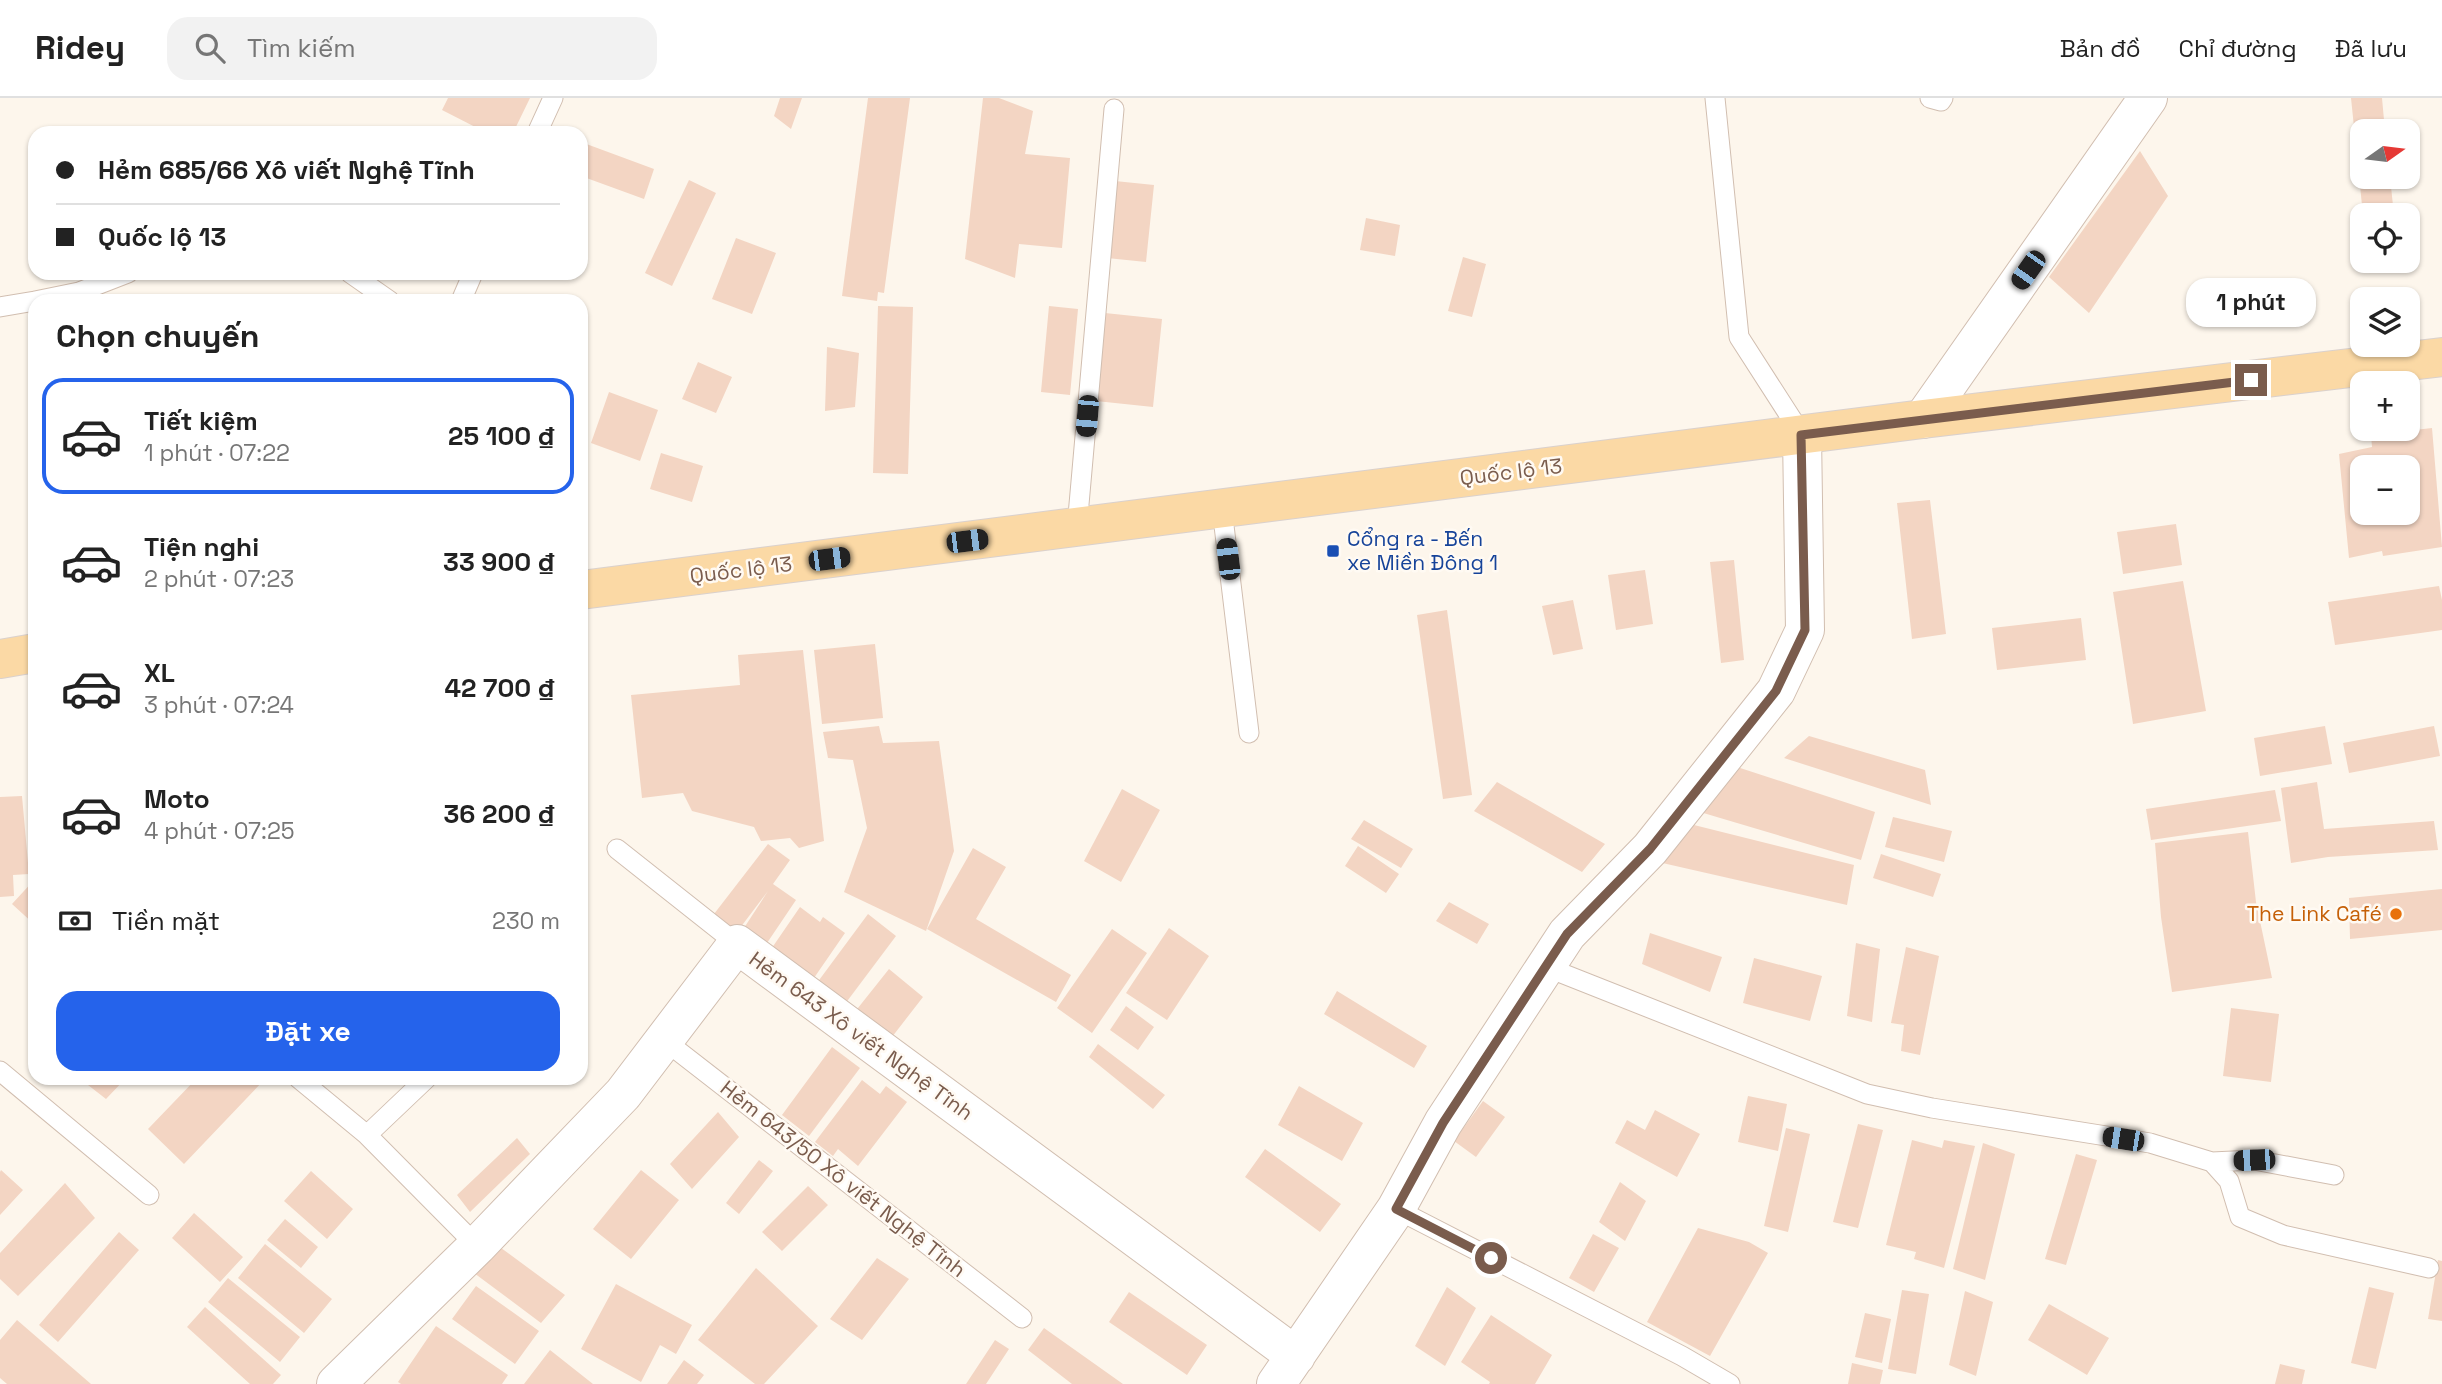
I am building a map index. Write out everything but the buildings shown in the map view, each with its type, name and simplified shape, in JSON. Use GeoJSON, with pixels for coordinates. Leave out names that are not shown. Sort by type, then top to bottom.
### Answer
{"type":"FeatureCollection","features":[{"type":"Feature","properties":{"kind":"main road","name":"Quốc lộ 13"},"geometry":{"type":"LineString","coordinates":[[588,589],[1923,419],[2442,357]]}},
{"type":"Feature","properties":{"kind":"main road"},"geometry":{"type":"LineString","coordinates":[[0,659],[28,654]]}},
{"type":"Feature","properties":{"kind":"street"},"geometry":{"type":"LineString","coordinates":[[1923,419],[2148,98]]}},
{"type":"Feature","properties":{"kind":"street"},"geometry":{"type":"LineString","coordinates":[[1286,1370],[1396,1209],[1443,1123],[1567,934],[1650,849],[1776,691],[1805,630],[1801,435]]}},
{"type":"Feature","properties":{"kind":"street","name":"Hẻm 643 Xô viết Nghệ Tĩnh"},"geometry":{"type":"LineString","coordinates":[[346,1381],[623,1094],[737,944],[1286,1370]]}},
{"type":"Feature","properties":{"kind":"lane"},"geometry":{"type":"LineString","coordinates":[[540,126],[553,98]]}},
{"type":"Feature","properties":{"kind":"lane"},"geometry":{"type":"LineString","coordinates":[[1715,98],[1739,337],[1801,435]]}},
{"type":"Feature","properties":{"kind":"lane"},"geometry":{"type":"LineString","coordinates":[[1930,98],[1941,101],[1943,98]]}},
{"type":"Feature","properties":{"kind":"lane"},"geometry":{"type":"LineString","coordinates":[[1077,527],[1114,109]]}},
{"type":"Feature","properties":{"kind":"lane"},"geometry":{"type":"LineString","coordinates":[[69,294],[110,280]]}},
{"type":"Feature","properties":{"kind":"lane"},"geometry":{"type":"LineString","coordinates":[[360,280],[380,294]]}},
{"type":"Feature","properties":{"kind":"lane"},"geometry":{"type":"LineString","coordinates":[[0,307],[28,302]]}},
{"type":"Feature","properties":{"kind":"lane"},"geometry":{"type":"LineString","coordinates":[[1222,509],[1249,733]]}},
{"type":"Feature","properties":{"kind":"lane"},"geometry":{"type":"LineString","coordinates":[[617,849],[737,944]]}},
{"type":"Feature","properties":{"kind":"lane"},"geometry":{"type":"LineString","coordinates":[[1546,967],[1867,1094],[1931,1108],[2150,1143],[2212,1162],[2254,1160],[2334,1175]]}},
{"type":"Feature","properties":{"kind":"lane","name":"Hẻm 643/50 Xô viết Nghệ Tĩnh"},"geometry":{"type":"LineString","coordinates":[[664,1040],[1022,1318]]}},
{"type":"Feature","properties":{"kind":"lane"},"geometry":{"type":"LineString","coordinates":[[0,1071],[149,1195]]}},
{"type":"Feature","properties":{"kind":"lane"},"geometry":{"type":"LineString","coordinates":[[306,1085],[367,1135],[477,1246]]}},
{"type":"Feature","properties":{"kind":"lane"},"geometry":{"type":"LineString","coordinates":[[367,1135],[420,1085]]}},
{"type":"Feature","properties":{"kind":"lane"},"geometry":{"type":"LineString","coordinates":[[2212,1162],[2229,1181],[2240,1217],[2283,1235],[2429,1268]]}},
{"type":"Feature","properties":{"kind":"lane"},"geometry":{"type":"LineString","coordinates":[[1396,1209],[1682,1356],[1730,1384]]}},
{"type":"Feature","properties":{"kind":"place","name":"Cổng ra - Bến xe Miền Đông 1"},"geometry":{"type":"Point","coordinates":[1333,551]}},
{"type":"Feature","properties":{"kind":"place","name":"The Link Café"},"geometry":{"type":"Point","coordinates":[2396,914]}},
{"type":"Feature","properties":{"kind":"route"},"geometry":{"type":"LineString","coordinates":[[1491,1258],[1396,1209],[1443,1123],[1567,934],[1650,849],[1776,691],[1805,630],[1801,435],[2251,380]]}}]}
